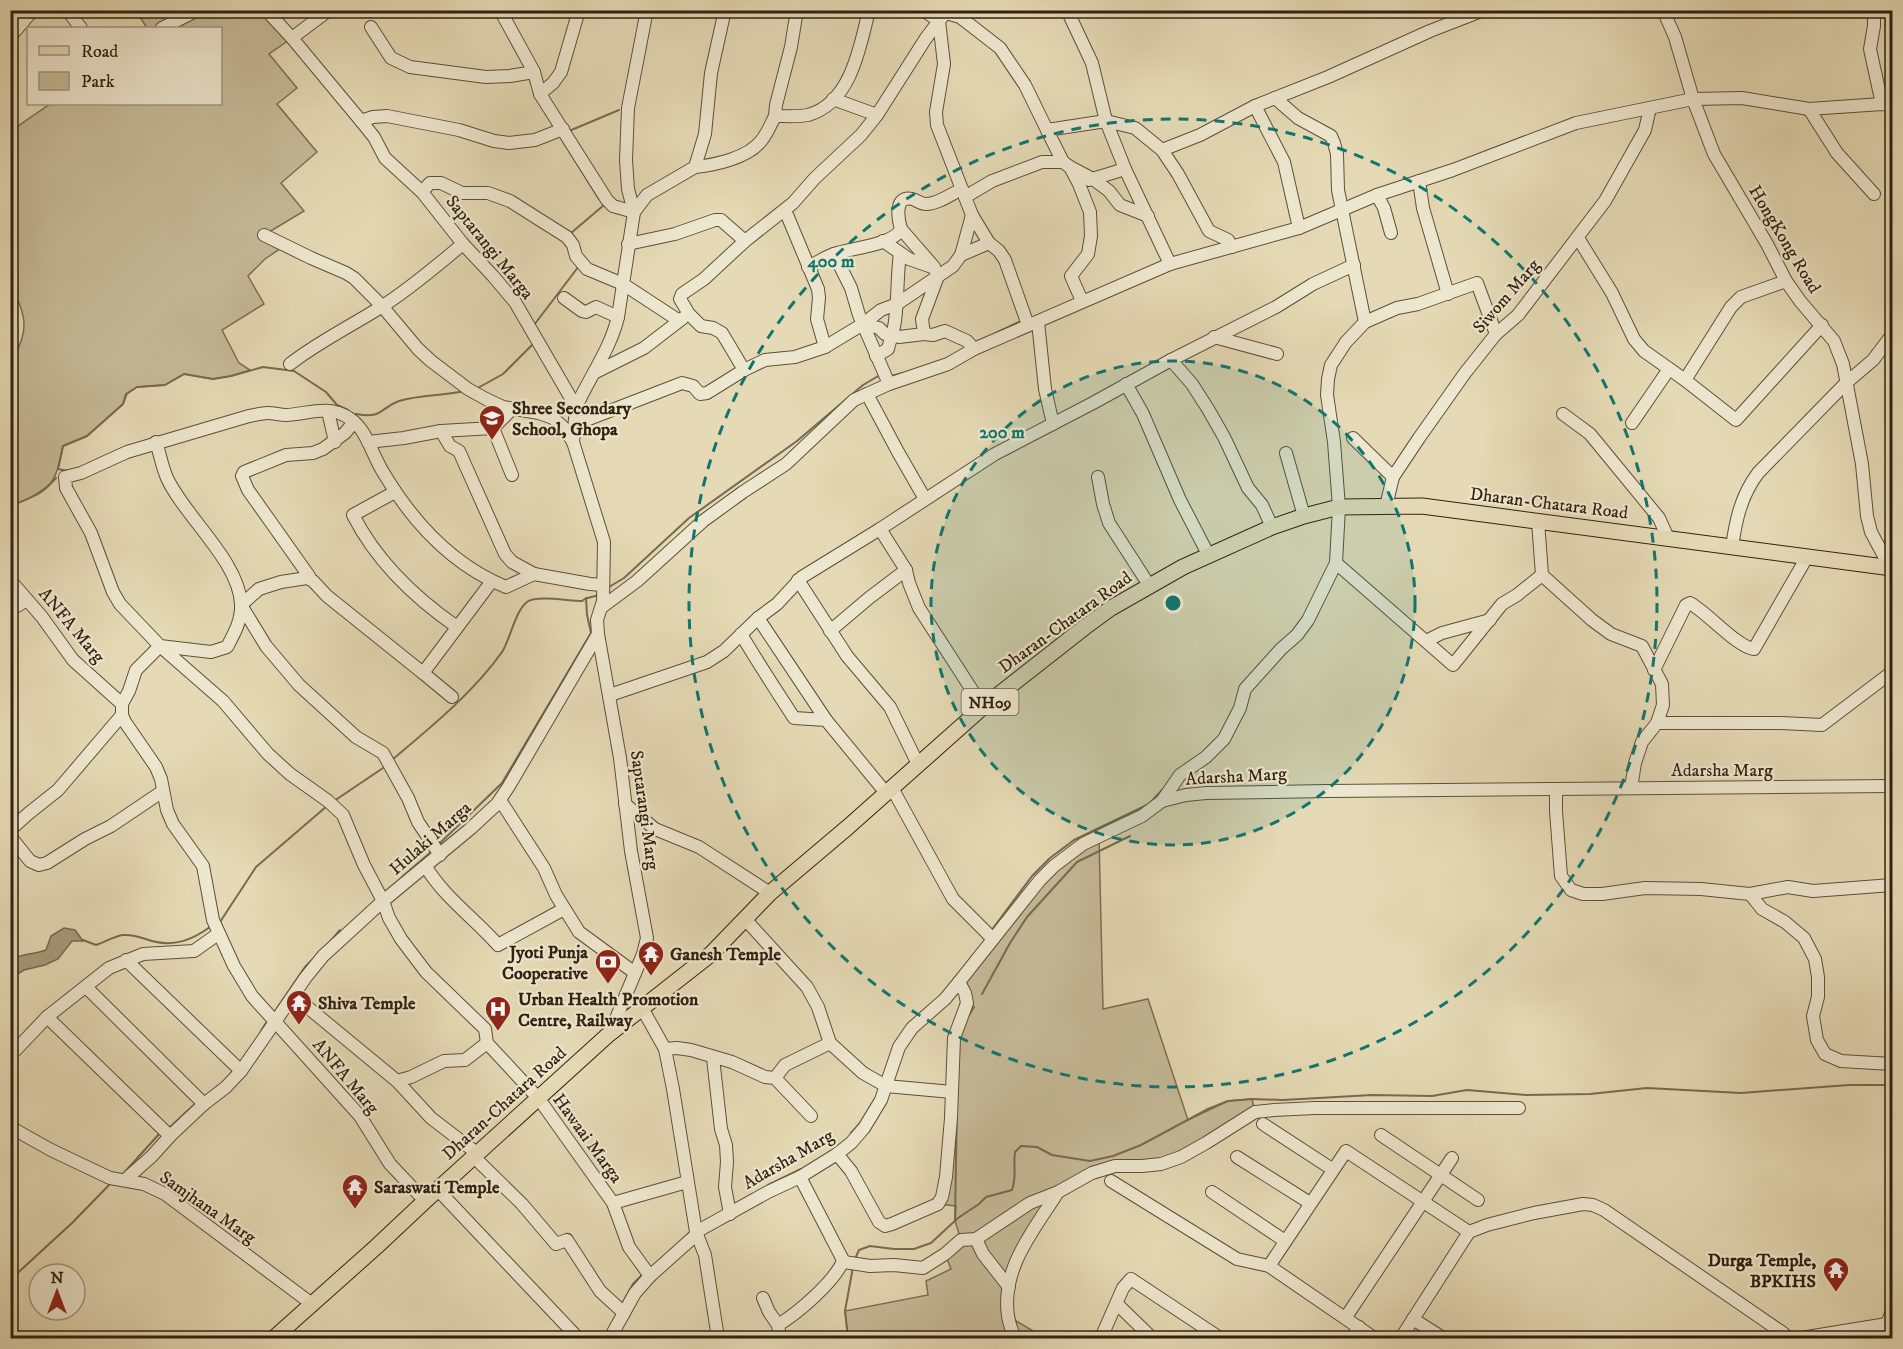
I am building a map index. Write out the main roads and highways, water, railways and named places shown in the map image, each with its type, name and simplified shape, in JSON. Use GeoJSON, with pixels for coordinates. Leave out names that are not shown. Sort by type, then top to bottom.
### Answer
{"type":"FeatureCollection","features":[{"type":"Feature","properties":{"kind":"main road","name":"Dharan-Chatara Road"},"geometry":{"type":"LineString","coordinates":[[275,1338],[609,1034],[711,954],[770,893],[983,707],[1111,608],[1183,567],[1272,527],[1339,507],[1422,506],[1892,568]]}},
{"type":"Feature","properties":{"kind":"waterway"},"geometry":{"type":"LineString","coordinates":[[569,131],[619,110]]}},
{"type":"Feature","properties":{"kind":"waterway"},"geometry":{"type":"LineString","coordinates":[[561,138],[599,199]]}},
{"type":"Feature","properties":{"kind":"waterway"},"geometry":{"type":"LineString","coordinates":[[571,233],[604,205],[603,203]]}},
{"type":"Feature","properties":{"kind":"waterway"},"geometry":{"type":"LineString","coordinates":[[534,325],[579,266]]}},
{"type":"Feature","properties":{"kind":"waterway"},"geometry":{"type":"LineString","coordinates":[[996,333],[1021,321]]}},
{"type":"Feature","properties":{"kind":"waterway"},"geometry":{"type":"LineString","coordinates":[[476,389],[503,374],[535,342]]}},
{"type":"Feature","properties":{"kind":"waterway"},"geometry":{"type":"LineString","coordinates":[[68,471],[58,469],[63,446],[87,436],[123,404],[126,394],[137,387],[165,385],[184,374],[213,379],[263,367],[294,371],[326,392],[337,405],[348,410]]}},
{"type":"Feature","properties":{"kind":"waterway"},"geometry":{"type":"LineString","coordinates":[[891,376],[903,373]]}},
{"type":"Feature","properties":{"kind":"waterway"},"geometry":{"type":"LineString","coordinates":[[609,587],[624,578],[689,518],[797,441],[863,385],[880,375]]}},
{"type":"Feature","properties":{"kind":"waterway"},"geometry":{"type":"LineString","coordinates":[[356,414],[377,414],[399,401],[465,391]]}},
{"type":"Feature","properties":{"kind":"waterway"},"geometry":{"type":"LineString","coordinates":[[10,506],[35,495],[56,478]]}},
{"type":"Feature","properties":{"kind":"waterway"},"geometry":{"type":"LineString","coordinates":[[393,759],[451,709],[491,667],[505,647],[519,612],[527,602],[545,599],[582,601],[600,594]]}},
{"type":"Feature","properties":{"kind":"waterway"},"geometry":{"type":"LineString","coordinates":[[438,845],[502,783],[591,633],[586,598]]}},
{"type":"Feature","properties":{"kind":"waterway"},"geometry":{"type":"LineString","coordinates":[[334,801],[386,766]]}},
{"type":"Feature","properties":{"kind":"waterway"},"geometry":{"type":"LineString","coordinates":[[991,931],[1032,876],[1050,858],[1074,840],[1149,804],[1163,789]]}},
{"type":"Feature","properties":{"kind":"waterway"},"geometry":{"type":"LineString","coordinates":[[220,922],[256,867],[327,806]]}},
{"type":"Feature","properties":{"kind":"waterway"},"geometry":{"type":"LineString","coordinates":[[982,994],[1027,917],[1077,862],[1130,836]]}},
{"type":"Feature","properties":{"kind":"waterway"},"geometry":{"type":"LineString","coordinates":[[402,877],[431,852]]}},
{"type":"Feature","properties":{"kind":"waterway"},"geometry":{"type":"LineString","coordinates":[[83,940],[96,945],[127,935],[160,943],[175,943],[190,939],[210,927]]}},
{"type":"Feature","properties":{"kind":"waterway"},"geometry":{"type":"LineString","coordinates":[[328,944],[340,930]]}},
{"type":"Feature","properties":{"kind":"waterway"},"geometry":{"type":"LineString","coordinates":[[273,1014],[313,959]]}},
{"type":"Feature","properties":{"kind":"waterway"},"geometry":{"type":"LineString","coordinates":[[966,1020],[974,1007]]}},
{"type":"Feature","properties":{"kind":"waterway"},"geometry":{"type":"LineString","coordinates":[[261,1031],[266,1023]]}},
{"type":"Feature","properties":{"kind":"waterway"},"geometry":{"type":"LineString","coordinates":[[855,1259],[859,1250],[870,1246],[914,1249],[931,1243],[958,1218],[986,1197],[1012,1190],[1015,1152],[1021,1146],[1037,1147],[1052,1155],[1090,1161],[1113,1156],[1141,1145],[1208,1109],[1228,1101],[1372,1095],[1432,1096],[1467,1090],[1526,1095],[1590,1094],[1647,1088],[1741,1093],[1849,1085],[1892,1085]]}},
{"type":"Feature","properties":{"kind":"waterway"},"geometry":{"type":"LineString","coordinates":[[955,1221],[957,1101]]}},
{"type":"Feature","properties":{"kind":"waterway"},"geometry":{"type":"LineString","coordinates":[[169,1128],[196,1103]]}},
{"type":"Feature","properties":{"kind":"waterway"},"geometry":{"type":"LineString","coordinates":[[851,1133],[861,1122]]}},
{"type":"Feature","properties":{"kind":"waterway"},"geometry":{"type":"LineString","coordinates":[[122,1175],[160,1133]]}},
{"type":"Feature","properties":{"kind":"waterway"},"geometry":{"type":"LineString","coordinates":[[768,1185],[801,1169]]}},
{"type":"Feature","properties":{"kind":"waterway"},"geometry":{"type":"LineString","coordinates":[[10,1280],[72,1223],[111,1183]]}},
{"type":"Feature","properties":{"kind":"waterway"},"geometry":{"type":"LineString","coordinates":[[734,1204],[752,1194]]}},
{"type":"Feature","properties":{"kind":"waterway"},"geometry":{"type":"LineString","coordinates":[[680,1242],[691,1231]]}},
{"type":"Feature","properties":{"kind":"waterway"},"geometry":{"type":"LineString","coordinates":[[848,1338],[845,1311],[853,1267]]}},
{"type":"Feature","properties":{"kind":"waterway"},"geometry":{"type":"LineString","coordinates":[[622,1304],[633,1284],[643,1274]]}},
{"type":"Feature","properties":{"kind":"place","name":"Shree Secondary School, Ghopa"},"geometry":{"type":"Point","coordinates":[492,441]}},
{"type":"Feature","properties":{"kind":"place","name":"Ganesh Temple"},"geometry":{"type":"Point","coordinates":[651,977]}},
{"type":"Feature","properties":{"kind":"place","name":"Jyoti Punja Cooperative"},"geometry":{"type":"Point","coordinates":[608,985]}},
{"type":"Feature","properties":{"kind":"place","name":"Shiva Temple"},"geometry":{"type":"Point","coordinates":[299,1026]}},
{"type":"Feature","properties":{"kind":"place","name":"Urban Health Promotion Centre, Railway"},"geometry":{"type":"Point","coordinates":[498,1032]}},
{"type":"Feature","properties":{"kind":"place","name":"Saraswati Temple"},"geometry":{"type":"Point","coordinates":[355,1210]}},
{"type":"Feature","properties":{"kind":"place","name":"Durga Temple, BPKIHS"},"geometry":{"type":"Point","coordinates":[1836,1293]}}]}
